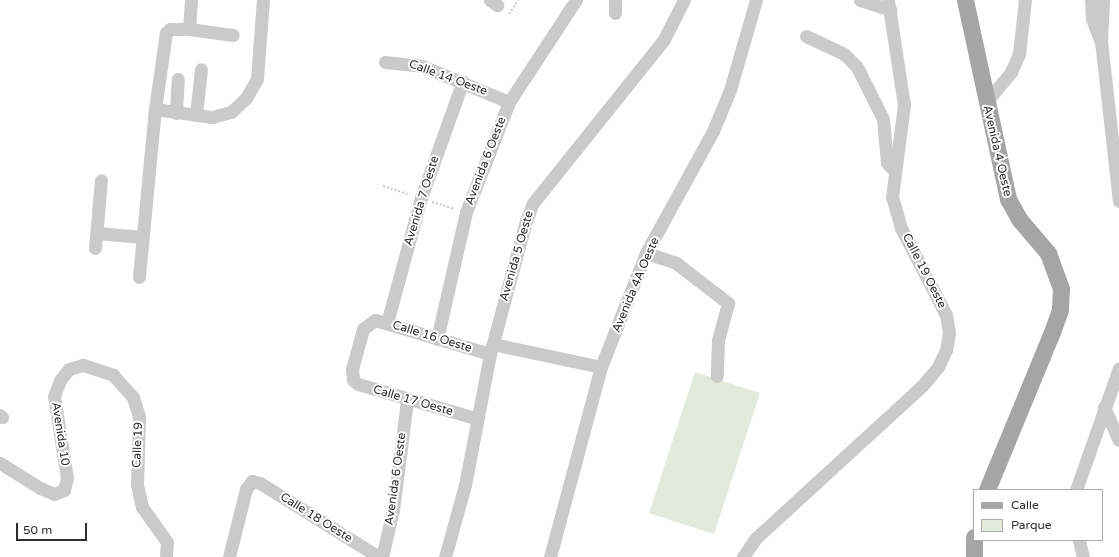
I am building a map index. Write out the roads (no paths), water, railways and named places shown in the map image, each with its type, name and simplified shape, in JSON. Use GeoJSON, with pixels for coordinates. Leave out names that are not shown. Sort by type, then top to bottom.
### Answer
{"type":"FeatureCollection","features":[{"type":"Feature","properties":{"kind":"main road","name":"Avenida 4 Oeste"},"geometry":{"type":"LineString","coordinates":[[965,0],[1008,199],[1019,219],[1048,253],[1061,289],[1060,310],[1052,332],[987,489]]}},
{"type":"Feature","properties":{"kind":"main road"},"geometry":{"type":"LineString","coordinates":[[974,541],[974,557]]}},
{"type":"Feature","properties":{"kind":"street"},"geometry":{"type":"LineString","coordinates":[[189,29],[191,0]]}},
{"type":"Feature","properties":{"kind":"street"},"geometry":{"type":"LineString","coordinates":[[155,109],[212,117],[231,112],[246,98],[257,79],[263,0]]}},
{"type":"Feature","properties":{"kind":"street","name":"Avenida 6 Oeste"},"geometry":{"type":"LineString","coordinates":[[437,339],[466,212],[508,102],[576,0]]}},
{"type":"Feature","properties":{"kind":"street"},"geometry":{"type":"LineString","coordinates":[[615,0],[615,13]]}},
{"type":"Feature","properties":{"kind":"street","name":"Avenida 5 Oeste"},"geometry":{"type":"LineString","coordinates":[[448,556],[465,485],[476,418],[492,349],[533,203],[648,61],[675,22],[684,0]]}},
{"type":"Feature","properties":{"kind":"street","name":"Avenida 4A Oeste"},"geometry":{"type":"LineString","coordinates":[[550,557],[601,367],[646,253],[713,131],[730,90],[756,0]]}},
{"type":"Feature","properties":{"kind":"street"},"geometry":{"type":"LineString","coordinates":[[860,0],[889,5]]}},
{"type":"Feature","properties":{"kind":"street"},"geometry":{"type":"LineString","coordinates":[[986,102],[1011,72],[1019,54],[1025,0]]}},
{"type":"Feature","properties":{"kind":"street"},"geometry":{"type":"LineString","coordinates":[[1091,0],[1092,19],[1101,41],[1113,97],[1119,201]]}},
{"type":"Feature","properties":{"kind":"street"},"geometry":{"type":"LineString","coordinates":[[1101,41],[1103,0]]}},
{"type":"Feature","properties":{"kind":"street","name":"Calle 19 Oeste"},"geometry":{"type":"LineString","coordinates":[[743,557],[756,538],[922,386],[943,358],[948,325],[935,290],[898,220],[892,198],[893,169],[904,105],[889,5]]}},
{"type":"Feature","properties":{"kind":"street"},"geometry":{"type":"LineString","coordinates":[[139,277],[155,109],[166,33],[170,29],[189,29],[233,35]]}},
{"type":"Feature","properties":{"kind":"street"},"geometry":{"type":"LineString","coordinates":[[806,36],[844,54],[857,67],[883,119],[887,163],[893,169]]}},
{"type":"Feature","properties":{"kind":"street","name":"Calle 14 Oeste"},"geometry":{"type":"LineString","coordinates":[[385,62],[422,66],[462,81],[508,102]]}},
{"type":"Feature","properties":{"kind":"street"},"geometry":{"type":"LineString","coordinates":[[196,115],[201,69]]}},
{"type":"Feature","properties":{"kind":"street"},"geometry":{"type":"LineString","coordinates":[[176,113],[178,79]]}},
{"type":"Feature","properties":{"kind":"street","name":"Avenida 7 Oeste"},"geometry":{"type":"LineString","coordinates":[[381,322],[462,81]]}},
{"type":"Feature","properties":{"kind":"street"},"geometry":{"type":"LineString","coordinates":[[95,248],[101,180]]}},
{"type":"Feature","properties":{"kind":"street"},"geometry":{"type":"LineString","coordinates":[[96,233],[142,237]]}},
{"type":"Feature","properties":{"kind":"street"},"geometry":{"type":"LineString","coordinates":[[646,253],[676,263],[728,303],[718,341],[717,376]]}},
{"type":"Feature","properties":{"kind":"street","name":"Calle 16 Oeste"},"geometry":{"type":"LineString","coordinates":[[381,322],[437,339],[601,367]]}},
{"type":"Feature","properties":{"kind":"street","name":"Calle 17 Oeste"},"geometry":{"type":"LineString","coordinates":[[381,322],[363,329],[352,369],[353,380],[407,401],[476,418]]}},
{"type":"Feature","properties":{"kind":"street","name":"Calle 19"},"geometry":{"type":"LineString","coordinates":[[60,380],[69,369],[83,365],[98,368],[113,375],[133,397],[139,417],[137,484],[142,507],[167,542],[167,554]]}},
{"type":"Feature","properties":{"kind":"street"},"geometry":{"type":"LineString","coordinates":[[1076,489],[1119,368]]}},
{"type":"Feature","properties":{"kind":"street","name":"Avenida 10"},"geometry":{"type":"LineString","coordinates":[[0,463],[40,488],[54,494],[64,490],[67,478],[54,396],[60,380]]}},
{"type":"Feature","properties":{"kind":"street","name":"Avenida 6 Oeste"},"geometry":{"type":"LineString","coordinates":[[380,557],[393,510],[407,401]]}},
{"type":"Feature","properties":{"kind":"street"},"geometry":{"type":"LineString","coordinates":[[1104,407],[1119,440]]}},
{"type":"Feature","properties":{"kind":"street","name":"Calle 18 Oeste"},"geometry":{"type":"LineString","coordinates":[[229,557],[252,481],[260,483],[380,557]]}},
{"type":"Feature","properties":{"kind":"street"},"geometry":{"type":"LineString","coordinates":[[1079,541],[1083,557]]}}]}
